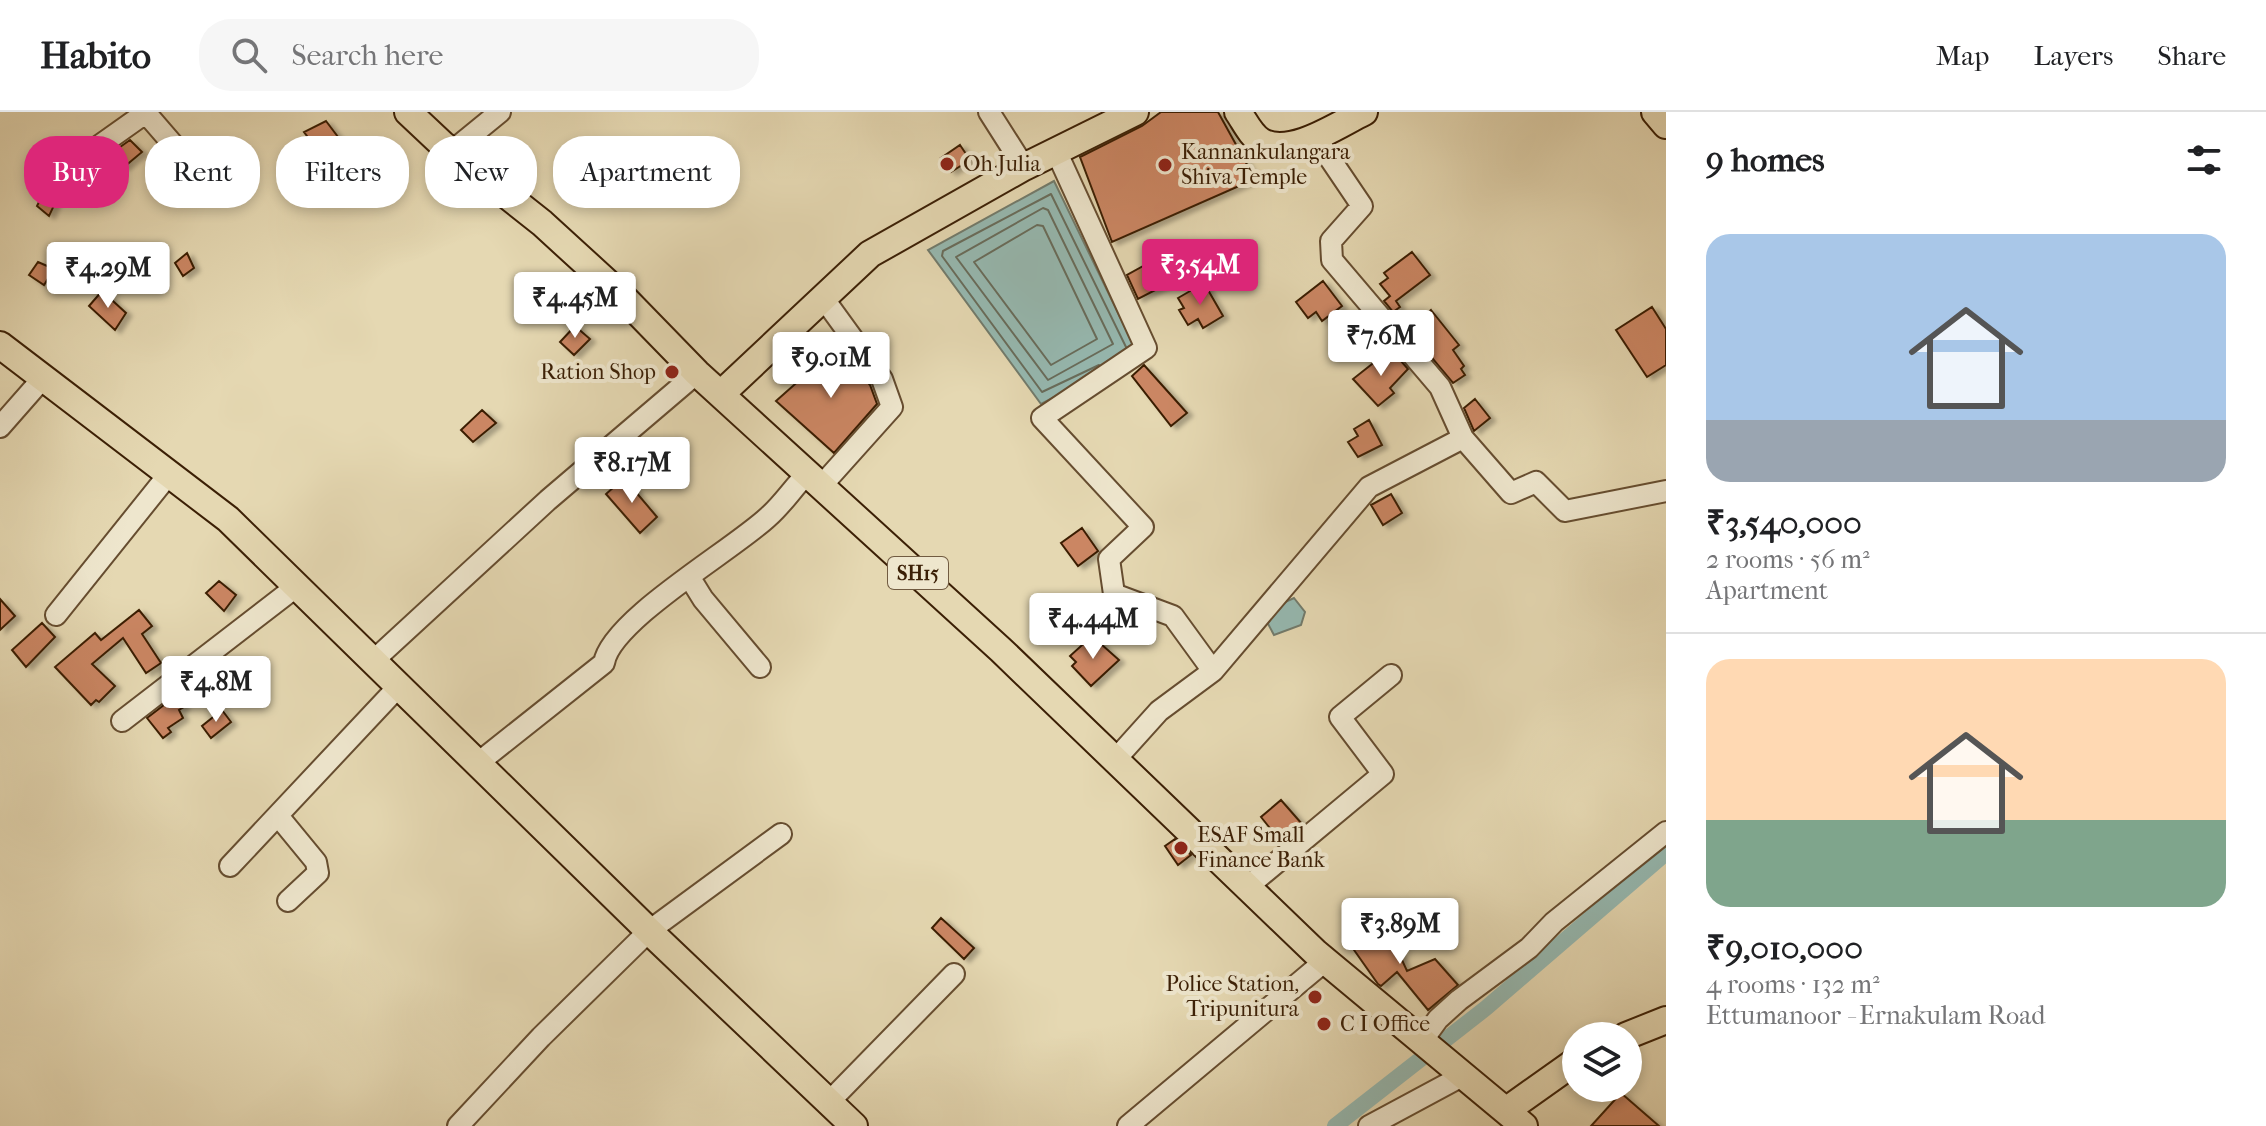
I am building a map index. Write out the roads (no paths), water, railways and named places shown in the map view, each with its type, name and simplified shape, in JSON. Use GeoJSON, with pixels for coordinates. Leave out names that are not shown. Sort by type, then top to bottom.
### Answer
{"type":"FeatureCollection","features":[{"type":"Feature","properties":{"kind":"main road","name":"SH15"},"geometry":{"type":"LineString","coordinates":[[408,112],[434,136]]}},
{"type":"Feature","properties":{"kind":"main road"},"geometry":{"type":"LineString","coordinates":[[722,393],[870,254],[1024,167],[1135,112]]}},
{"type":"Feature","properties":{"kind":"main road"},"geometry":{"type":"LineString","coordinates":[[1238,112],[1263,142],[1288,144],[1364,112]]}},
{"type":"Feature","properties":{"kind":"main road"},"geometry":{"type":"LineString","coordinates":[[1655,112],[1666,125]]}},
{"type":"Feature","properties":{"kind":"main road","name":"SH15"},"geometry":{"type":"LineString","coordinates":[[523,208],[697,373],[816,478],[1325,961],[1515,1118],[1562,1074]]}},
{"type":"Feature","properties":{"kind":"main road"},"geometry":{"type":"LineString","coordinates":[[0,345],[228,519],[649,931],[854,1126]]}},
{"type":"Feature","properties":{"kind":"main road"},"geometry":{"type":"LineString","coordinates":[[1642,1030],[1666,1020]]}},
{"type":"Feature","properties":{"kind":"street"},"geometry":{"type":"LineString","coordinates":[[471,136],[500,112]]}},
{"type":"Feature","properties":{"kind":"street"},"geometry":{"type":"LineString","coordinates":[[989,112],[1024,167]]}},
{"type":"Feature","properties":{"kind":"street"},"geometry":{"type":"LineString","coordinates":[[112,136],[144,113],[165,136]]}},
{"type":"Feature","properties":{"kind":"street"},"geometry":{"type":"LineString","coordinates":[[1314,135],[1362,206],[1331,241],[1332,260],[1440,387],[1463,438],[1511,493],[1536,482],[1565,511],[1666,491]]}},
{"type":"Feature","properties":{"kind":"street"},"geometry":{"type":"LineString","coordinates":[[1057,153],[1146,348],[1042,418],[1143,527],[1109,559],[1114,594],[1173,616],[1213,671]]}},
{"type":"Feature","properties":{"kind":"street"},"geometry":{"type":"LineString","coordinates":[[478,763],[604,663],[606,648],[668,591],[765,521],[892,407],[882,379],[824,299]]}},
{"type":"Feature","properties":{"kind":"street"},"geometry":{"type":"LineString","coordinates":[[373,661],[548,500],[697,373]]}},
{"type":"Feature","properties":{"kind":"street"},"geometry":{"type":"LineString","coordinates":[[0,427],[43,378]]}},
{"type":"Feature","properties":{"kind":"street"},"geometry":{"type":"LineString","coordinates":[[1114,761],[1159,711],[1213,671],[1369,487],[1463,438]]}},
{"type":"Feature","properties":{"kind":"street"},"geometry":{"type":"LineString","coordinates":[[56,615],[169,474]]}},
{"type":"Feature","properties":{"kind":"street"},"geometry":{"type":"LineString","coordinates":[[690,578],[703,599],[760,667]]}},
{"type":"Feature","properties":{"kind":"street"},"geometry":{"type":"LineString","coordinates":[[122,721],[297,586]]}},
{"type":"Feature","properties":{"kind":"street"},"geometry":{"type":"LineString","coordinates":[[1246,888],[1383,774],[1340,717],[1391,675]]}},
{"type":"Feature","properties":{"kind":"street"},"geometry":{"type":"LineString","coordinates":[[230,866],[399,686]]}},
{"type":"Feature","properties":{"kind":"street"},"geometry":{"type":"LineString","coordinates":[[279,817],[316,862],[318,873],[288,901]]}},
{"type":"Feature","properties":{"kind":"street"},"geometry":{"type":"LineString","coordinates":[[1422,1041],[1459,1000],[1529,948],[1554,922],[1666,832]]}},
{"type":"Feature","properties":{"kind":"street"},"geometry":{"type":"LineString","coordinates":[[458,1126],[541,1037],[649,931],[781,834]]}},
{"type":"Feature","properties":{"kind":"street"},"geometry":{"type":"LineString","coordinates":[[1128,1126],[1325,961]]}},
{"type":"Feature","properties":{"kind":"street"},"geometry":{"type":"LineString","coordinates":[[829,1102],[954,974]]}},
{"type":"Feature","properties":{"kind":"street"},"geometry":{"type":"LineString","coordinates":[[1369,1126],[1455,1069]]}},
{"type":"Feature","properties":{"kind":"water"},"geometry":{"type":"Polygon","coordinates":[[[1054,181],[1138,354],[1041,404],[928,250],[1054,181]]]}},
{"type":"Feature","properties":{"kind":"water"},"geometry":{"type":"Polygon","coordinates":[[[1294,598],[1305,612],[1301,625],[1274,635],[1266,620],[1274,607],[1294,598]]]}},
{"type":"Feature","properties":{"kind":"waterway"},"geometry":{"type":"LineString","coordinates":[[1335,1126],[1486,1008],[1666,853]]}},
{"type":"Feature","properties":{"kind":"place","name":"Oh Julia"},"geometry":{"type":"Point","coordinates":[947,164]}},
{"type":"Feature","properties":{"kind":"place","name":"Kannankulangara Shiva Temple"},"geometry":{"type":"Point","coordinates":[1165,165]}},
{"type":"Feature","properties":{"kind":"place","name":"Ration Shop"},"geometry":{"type":"Point","coordinates":[672,372]}},
{"type":"Feature","properties":{"kind":"place","name":"ESAF Small Finance Bank"},"geometry":{"type":"Point","coordinates":[1181,848]}},
{"type":"Feature","properties":{"kind":"place","name":"Police Station, Tripunitura"},"geometry":{"type":"Point","coordinates":[1315,997]}},
{"type":"Feature","properties":{"kind":"place","name":"C I Office"},"geometry":{"type":"Point","coordinates":[1324,1024]}}]}
